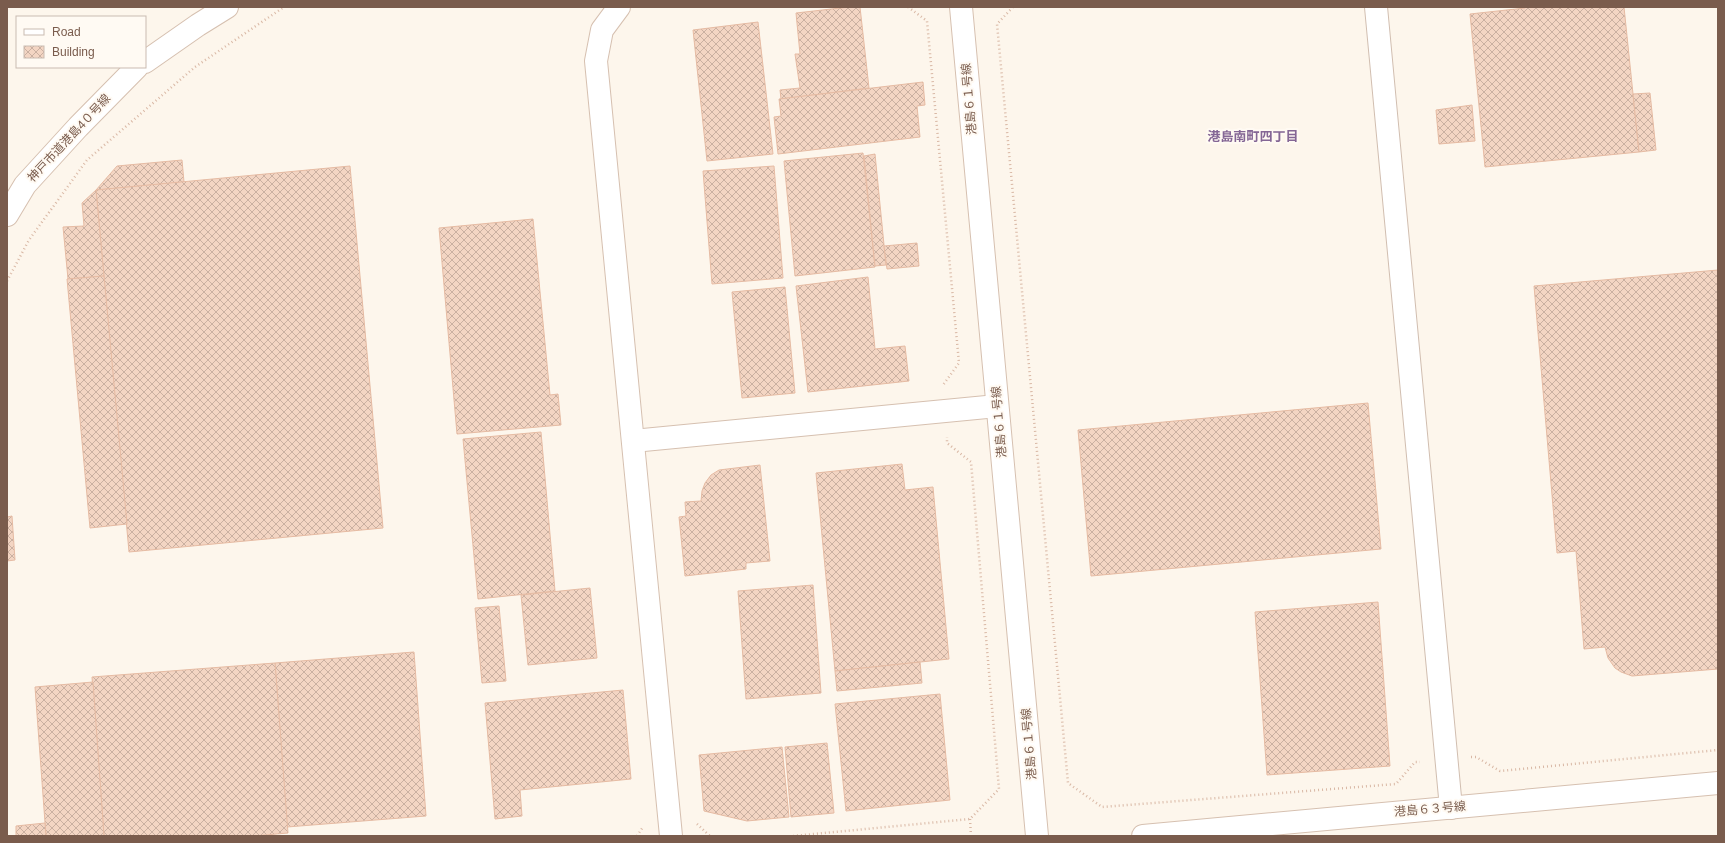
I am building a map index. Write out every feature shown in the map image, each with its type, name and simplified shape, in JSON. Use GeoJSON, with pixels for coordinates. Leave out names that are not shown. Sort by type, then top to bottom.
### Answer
{"type":"FeatureCollection","features":[{"type":"Feature","properties":{"kind":"street"},"geometry":{"type":"LineString","coordinates":[[146,61],[198,24],[227,7]]}},
{"type":"Feature","properties":{"kind":"street"},"geometry":{"type":"LineString","coordinates":[[619,7],[602,30],[596,61],[671,836]]}},
{"type":"Feature","properties":{"kind":"street","name":"港島６１号線"},"geometry":{"type":"LineString","coordinates":[[961,7],[1037,836]]}},
{"type":"Feature","properties":{"kind":"street"},"geometry":{"type":"LineString","coordinates":[[1376,7],[1451,808]]}},
{"type":"Feature","properties":{"kind":"street","name":"神戸市道港島4０号線"},"geometry":{"type":"LineString","coordinates":[[7,215],[25,185],[78,127],[136,68]]}},
{"type":"Feature","properties":{"kind":"street"},"geometry":{"type":"LineString","coordinates":[[633,441],[997,406]]}},
{"type":"Feature","properties":{"kind":"street","name":"港島６３号線"},"geometry":{"type":"LineString","coordinates":[[1142,836],[1718,783]]}},
{"type":"Feature","properties":{"kind":"path"},"geometry":{"type":"LineString","coordinates":[[7,281],[29,240],[87,160],[195,67],[284,7]]}},
{"type":"Feature","properties":{"kind":"path"},"geometry":{"type":"LineString","coordinates":[[908,7],[927,21],[958,356],[958,364],[942,386]]}},
{"type":"Feature","properties":{"kind":"path"},"geometry":{"type":"LineString","coordinates":[[1013,7],[998,24],[1068,783],[1102,807],[1396,784],[1415,762]]}},
{"type":"Feature","properties":{"kind":"path"},"geometry":{"type":"LineString","coordinates":[[793,836],[970,819],[999,789],[971,462],[947,443]]}},
{"type":"Feature","properties":{"kind":"path"},"geometry":{"type":"LineString","coordinates":[[1476,757],[1500,771],[1718,750]]}},
{"type":"Feature","properties":{"kind":"path"},"geometry":{"type":"LineString","coordinates":[[970,819],[971,836]]}},
{"type":"Feature","properties":{"kind":"building"},"geometry":{"type":"Polygon","coordinates":[[[860,7],[869,88],[781,99],[780,90],[800,88],[795,54],[800,54],[796,13],[860,7]]]}},
{"type":"Feature","properties":{"kind":"building"},"geometry":{"type":"Polygon","coordinates":[[[1525,7],[1624,7],[1639,152],[1485,167],[1470,14],[1525,7]]]}},
{"type":"Feature","properties":{"kind":"building"},"geometry":{"type":"Polygon","coordinates":[[[758,22],[773,154],[707,161],[693,30],[758,22]]]}},
{"type":"Feature","properties":{"kind":"building"},"geometry":{"type":"Polygon","coordinates":[[[923,82],[925,105],[917,106],[920,137],[778,154],[774,117],[781,116],[779,99],[923,82]]]}},
{"type":"Feature","properties":{"kind":"building"},"geometry":{"type":"Polygon","coordinates":[[[1650,93],[1656,150],[1639,152],[1633,94],[1650,93]]]}},
{"type":"Feature","properties":{"kind":"building"},"geometry":{"type":"Polygon","coordinates":[[[1472,105],[1475,141],[1439,144],[1436,110],[1472,105]]]}},
{"type":"Feature","properties":{"kind":"building"},"geometry":{"type":"Polygon","coordinates":[[[863,153],[875,267],[795,276],[784,161],[863,153]]]}},
{"type":"Feature","properties":{"kind":"building"},"geometry":{"type":"Polygon","coordinates":[[[875,154],[886,265],[875,266],[864,156],[875,154]]]}},
{"type":"Feature","properties":{"kind":"building"},"geometry":{"type":"Polygon","coordinates":[[[182,160],[184,182],[96,190],[117,166],[182,160]]]}},
{"type":"Feature","properties":{"kind":"building"},"geometry":{"type":"Polygon","coordinates":[[[350,166],[383,528],[129,552],[96,190],[350,166]]]}},
{"type":"Feature","properties":{"kind":"building"},"geometry":{"type":"Polygon","coordinates":[[[774,166],[783,278],[712,284],[703,171],[774,166]]]}},
{"type":"Feature","properties":{"kind":"building"},"geometry":{"type":"Polygon","coordinates":[[[96,190],[104,276],[68,279],[63,227],[84,226],[82,203],[96,190]]]}},
{"type":"Feature","properties":{"kind":"building"},"geometry":{"type":"Polygon","coordinates":[[[533,219],[550,395],[558,394],[561,425],[457,434],[439,228],[533,219]]]}},
{"type":"Feature","properties":{"kind":"building"},"geometry":{"type":"Polygon","coordinates":[[[917,243],[919,266],[887,269],[884,246],[917,243]]]}},
{"type":"Feature","properties":{"kind":"building"},"geometry":{"type":"Polygon","coordinates":[[[1718,270],[1718,669],[1632,676],[1615,668],[1608,658],[1605,647],[1584,649],[1576,551],[1557,553],[1534,286],[1718,270]]]}},
{"type":"Feature","properties":{"kind":"building"},"geometry":{"type":"Polygon","coordinates":[[[104,276],[127,524],[90,528],[67,279],[104,276]]]}},
{"type":"Feature","properties":{"kind":"building"},"geometry":{"type":"Polygon","coordinates":[[[868,277],[875,349],[905,346],[909,381],[808,392],[796,286],[868,277]]]}},
{"type":"Feature","properties":{"kind":"building"},"geometry":{"type":"Polygon","coordinates":[[[785,287],[795,393],[742,398],[732,292],[785,287]]]}},
{"type":"Feature","properties":{"kind":"building"},"geometry":{"type":"Polygon","coordinates":[[[1368,403],[1381,549],[1091,576],[1078,430],[1368,403]]]}},
{"type":"Feature","properties":{"kind":"building"},"geometry":{"type":"Polygon","coordinates":[[[541,432],[555,591],[478,599],[463,439],[541,432]]]}},
{"type":"Feature","properties":{"kind":"building"},"geometry":{"type":"Polygon","coordinates":[[[902,464],[905,490],[933,487],[949,659],[835,671],[816,473],[902,464]]]}},
{"type":"Feature","properties":{"kind":"building"},"geometry":{"type":"Polygon","coordinates":[[[760,465],[770,561],[746,563],[746,569],[685,576],[679,517],[686,516],[685,502],[701,501],[705,483],[711,475],[719,470],[760,465]]]}},
{"type":"Feature","properties":{"kind":"building"},"geometry":{"type":"Polygon","coordinates":[[[12,516],[15,560],[7,561],[7,517],[12,516]]]}},
{"type":"Feature","properties":{"kind":"building"},"geometry":{"type":"Polygon","coordinates":[[[813,585],[821,693],[746,699],[738,591],[813,585]]]}},
{"type":"Feature","properties":{"kind":"building"},"geometry":{"type":"Polygon","coordinates":[[[590,588],[597,658],[528,665],[521,595],[590,588]]]}},
{"type":"Feature","properties":{"kind":"building"},"geometry":{"type":"Polygon","coordinates":[[[1378,602],[1390,766],[1267,775],[1255,612],[1378,602]]]}},
{"type":"Feature","properties":{"kind":"building"},"geometry":{"type":"Polygon","coordinates":[[[499,606],[506,681],[482,683],[475,608],[499,606]]]}},
{"type":"Feature","properties":{"kind":"building"},"geometry":{"type":"Polygon","coordinates":[[[414,652],[426,816],[287,827],[275,663],[414,652]]]}},
{"type":"Feature","properties":{"kind":"building"},"geometry":{"type":"Polygon","coordinates":[[[920,662],[922,683],[837,691],[835,671],[920,662]]]}},
{"type":"Feature","properties":{"kind":"building"},"geometry":{"type":"Polygon","coordinates":[[[275,663],[288,833],[254,836],[104,836],[92,677],[275,663]]]}},
{"type":"Feature","properties":{"kind":"building"},"geometry":{"type":"Polygon","coordinates":[[[93,682],[104,836],[46,836],[35,687],[93,682]]]}},
{"type":"Feature","properties":{"kind":"building"},"geometry":{"type":"Polygon","coordinates":[[[623,690],[631,779],[520,790],[522,816],[495,819],[485,703],[623,690]]]}},
{"type":"Feature","properties":{"kind":"building"},"geometry":{"type":"Polygon","coordinates":[[[940,694],[950,800],[846,811],[835,704],[940,694]]]}},
{"type":"Feature","properties":{"kind":"building"},"geometry":{"type":"Polygon","coordinates":[[[827,743],[834,813],[791,817],[785,747],[827,743]]]}},
{"type":"Feature","properties":{"kind":"building"},"geometry":{"type":"Polygon","coordinates":[[[782,747],[789,817],[747,821],[704,811],[699,755],[782,747]]]}},
{"type":"Feature","properties":{"kind":"building"},"geometry":{"type":"Polygon","coordinates":[[[45,823],[46,836],[16,836],[16,826],[45,823]]]}},
{"type":"Feature","properties":{"kind":"district","name":"港島南町四丁目"},"geometry":{"type":"Point","coordinates":[1253,136]}}]}
